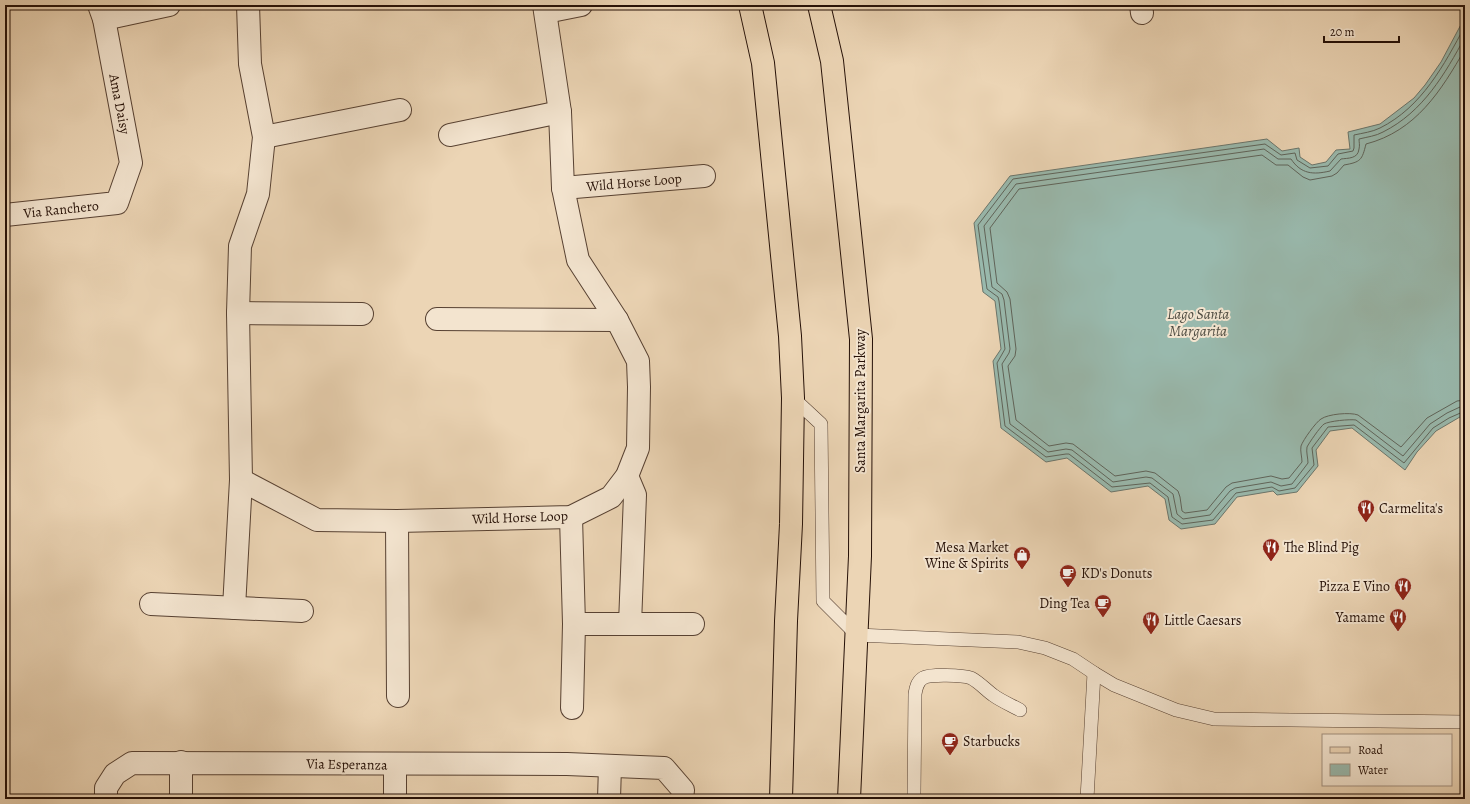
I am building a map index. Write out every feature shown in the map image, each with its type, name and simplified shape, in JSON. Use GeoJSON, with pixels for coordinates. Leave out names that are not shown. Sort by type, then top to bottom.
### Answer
{"type":"FeatureCollection","features":[{"type":"Feature","properties":{"kind":"main road"},"geometry":{"type":"LineString","coordinates":[[750,5],[763,63],[790,336],[793,398],[791,524],[786,621],[781,799]]}},
{"type":"Feature","properties":{"kind":"main road","name":"Santa Margarita Parkway"},"geometry":{"type":"LineString","coordinates":[[819,5],[832,61],[861,339],[860,556],[849,799]]}},
{"type":"Feature","properties":{"kind":"street"},"geometry":{"type":"LineString","coordinates":[[102,12],[169,5]]}},
{"type":"Feature","properties":{"kind":"street"},"geometry":{"type":"LineString","coordinates":[[234,608],[241,480],[238,313],[240,246],[258,194],[264,137],[250,64],[248,5]]}},
{"type":"Feature","properties":{"kind":"street","name":"Wild Horse Loop"},"geometry":{"type":"LineString","coordinates":[[241,480],[316,520],[397,521],[571,517],[611,497],[627,476],[638,448],[638,361],[617,320],[578,260],[563,188],[560,112],[545,8],[581,5]]}},
{"type":"Feature","properties":{"kind":"street","name":"Ama Daisy"},"geometry":{"type":"LineString","coordinates":[[102,12],[131,163],[117,203]]}},
{"type":"Feature","properties":{"kind":"street"},"geometry":{"type":"LineString","coordinates":[[264,137],[400,110]]}},
{"type":"Feature","properties":{"kind":"street"},"geometry":{"type":"LineString","coordinates":[[450,135],[560,112]]}},
{"type":"Feature","properties":{"kind":"street","name":"Wild Horse Loop"},"geometry":{"type":"LineString","coordinates":[[563,188],[704,176]]}},
{"type":"Feature","properties":{"kind":"street","name":"Via Ranchero"},"geometry":{"type":"LineString","coordinates":[[5,215],[117,203]]}},
{"type":"Feature","properties":{"kind":"street"},"geometry":{"type":"LineString","coordinates":[[238,313],[362,314]]}},
{"type":"Feature","properties":{"kind":"street"},"geometry":{"type":"LineString","coordinates":[[437,319],[617,320]]}},
{"type":"Feature","properties":{"kind":"street"},"geometry":{"type":"LineString","coordinates":[[627,476],[635,495],[630,624]]}},
{"type":"Feature","properties":{"kind":"street"},"geometry":{"type":"LineString","coordinates":[[571,517],[574,624],[572,708]]}},
{"type":"Feature","properties":{"kind":"street"},"geometry":{"type":"LineString","coordinates":[[397,521],[398,696]]}},
{"type":"Feature","properties":{"kind":"street"},"geometry":{"type":"LineString","coordinates":[[151,604],[302,611]]}},
{"type":"Feature","properties":{"kind":"street"},"geometry":{"type":"LineString","coordinates":[[574,624],[693,624]]}},
{"type":"Feature","properties":{"kind":"street"},"geometry":{"type":"LineString","coordinates":[[181,762],[181,799]]}},
{"type":"Feature","properties":{"kind":"street","name":"Via Esperanza"},"geometry":{"type":"LineString","coordinates":[[106,799],[106,788],[115,774],[132,763],[181,762],[395,765],[568,764],[664,768],[683,790],[682,799]]}},
{"type":"Feature","properties":{"kind":"street"},"geometry":{"type":"LineString","coordinates":[[395,765],[395,799]]}},
{"type":"Feature","properties":{"kind":"street"},"geometry":{"type":"LineString","coordinates":[[609,799],[610,766]]}},
{"type":"Feature","properties":{"kind":"lane"},"geometry":{"type":"LineString","coordinates":[[793,398],[821,424],[823,601],[857,635],[1018,642],[1045,648],[1073,659],[1094,674],[1114,685],[1176,710],[1214,719],[1465,722]]}},
{"type":"Feature","properties":{"kind":"lane"},"geometry":{"type":"LineString","coordinates":[[1088,799],[1094,674]]}},
{"type":"Feature","properties":{"kind":"lane"},"geometry":{"type":"LineString","coordinates":[[915,799],[914,694],[920,680],[924,677],[931,676],[965,676],[976,681],[1001,701],[1020,710]]}},
{"type":"Feature","properties":{"kind":"water","name":"Lago Santa Margarita"},"geometry":{"type":"Polygon","coordinates":[[[1465,17],[1465,414],[1436,431],[1417,452],[1405,470],[1352,428],[1330,431],[1316,450],[1318,466],[1297,492],[1277,495],[1273,491],[1237,497],[1215,524],[1181,529],[1169,520],[1165,499],[1148,486],[1111,492],[1067,458],[1046,462],[1001,428],[993,361],[1001,349],[995,301],[983,292],[974,223],[1010,176],[1267,139],[1282,151],[1299,148],[1300,157],[1312,165],[1326,162],[1336,150],[1350,149],[1348,132],[1380,124],[1414,98],[1441,62],[1465,17]]]}},
{"type":"Feature","properties":{"kind":"place","name":"Carmelita's"},"geometry":{"type":"Point","coordinates":[1366,523]}},
{"type":"Feature","properties":{"kind":"place","name":"The Blind Pig"},"geometry":{"type":"Point","coordinates":[1271,562]}},
{"type":"Feature","properties":{"kind":"place","name":"Mesa Market Wine & Spirits"},"geometry":{"type":"Point","coordinates":[1022,570]}},
{"type":"Feature","properties":{"kind":"place","name":"KD's Donuts"},"geometry":{"type":"Point","coordinates":[1068,588]}},
{"type":"Feature","properties":{"kind":"place","name":"Pizza E Vino"},"geometry":{"type":"Point","coordinates":[1403,601]}},
{"type":"Feature","properties":{"kind":"place","name":"Ding Tea"},"geometry":{"type":"Point","coordinates":[1103,618]}},
{"type":"Feature","properties":{"kind":"place","name":"Yamame"},"geometry":{"type":"Point","coordinates":[1398,632]}},
{"type":"Feature","properties":{"kind":"place","name":"Little Caesars"},"geometry":{"type":"Point","coordinates":[1151,635]}},
{"type":"Feature","properties":{"kind":"place","name":"Starbucks"},"geometry":{"type":"Point","coordinates":[950,756]}}]}
